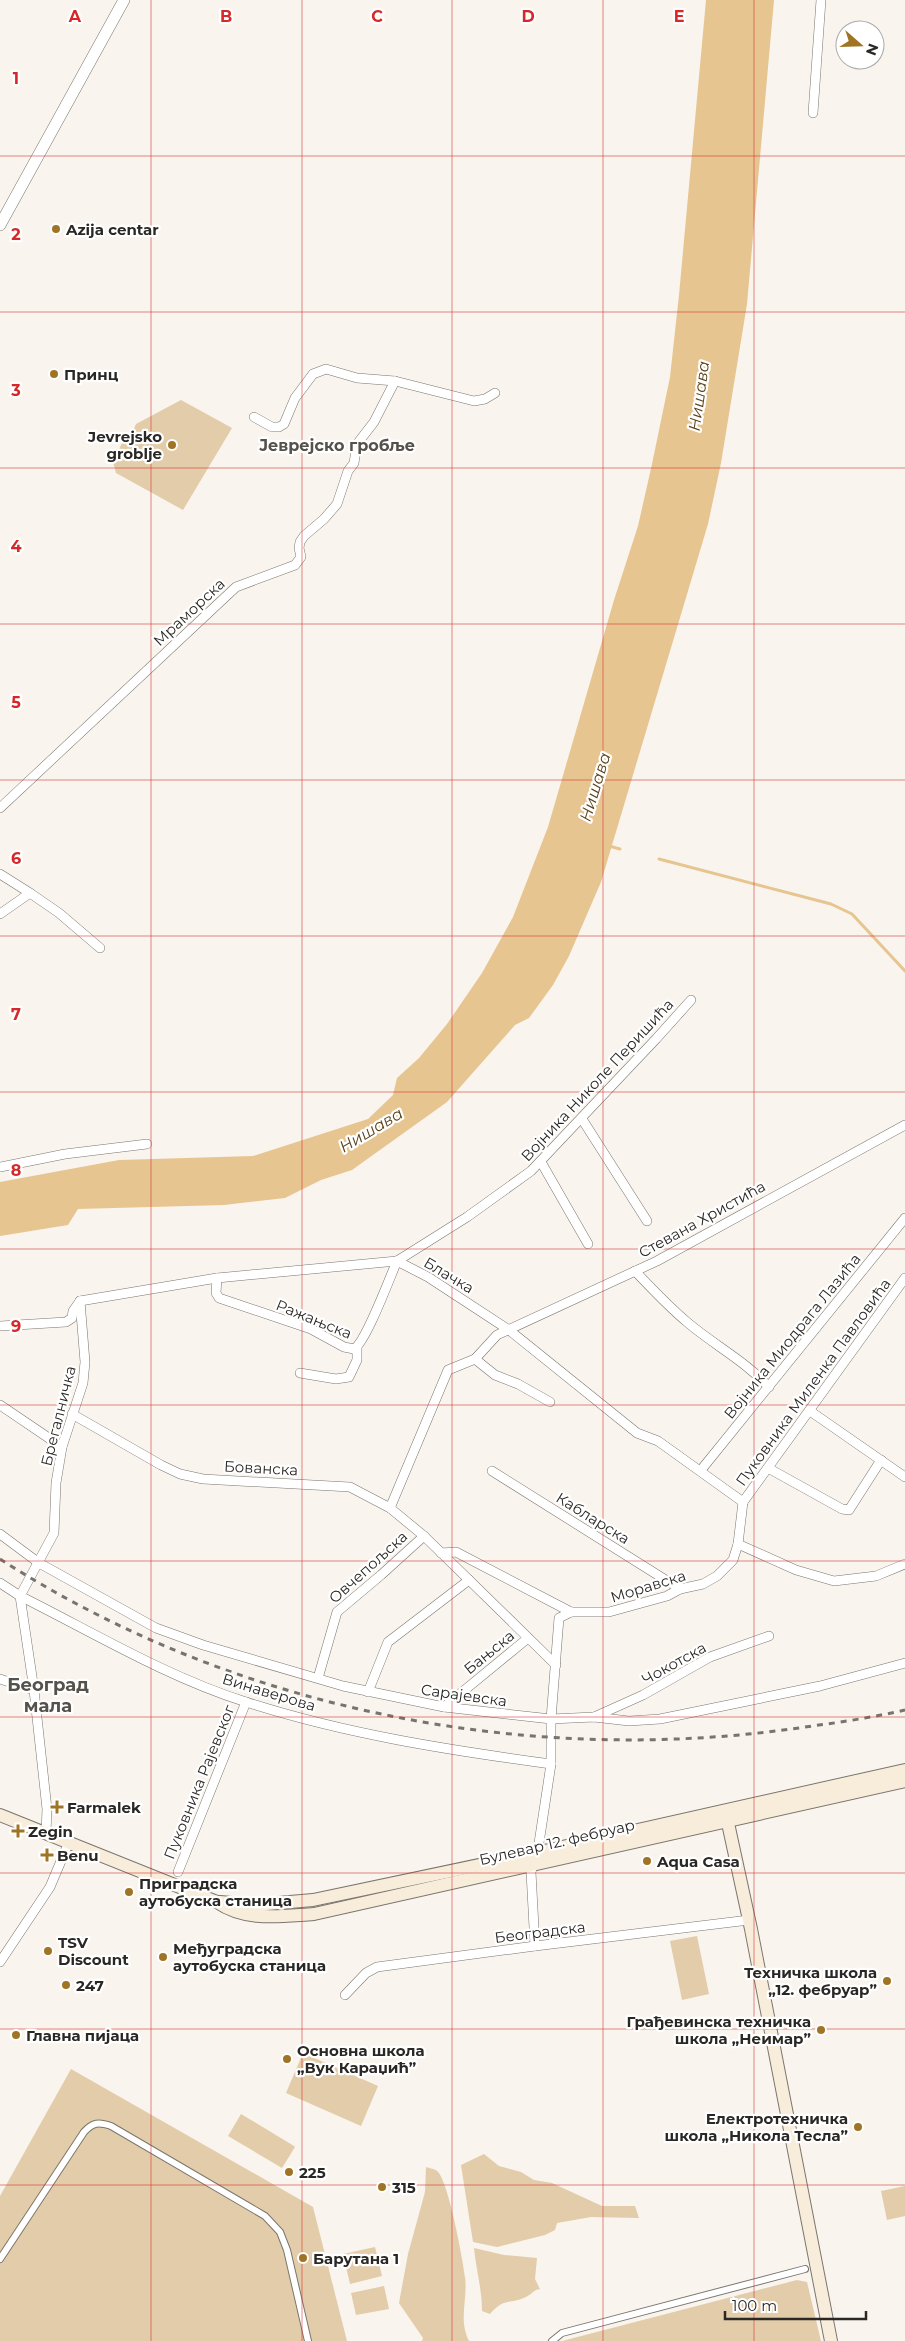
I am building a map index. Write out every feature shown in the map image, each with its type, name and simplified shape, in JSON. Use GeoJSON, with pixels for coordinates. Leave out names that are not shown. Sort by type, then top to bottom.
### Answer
{"type":"FeatureCollection","features":[{"type":"Feature","properties":{"kind":"main road","name":"Булевар 12. фебруар"},"geometry":{"type":"LineString","coordinates":[[0,1815],[217,1902],[230,1911],[244,1915],[270,1917],[314,1914],[534,1858],[703,1826],[727,1816],[905,1770]]}},
{"type":"Feature","properties":{"kind":"main road","name":"Булевар 12. фебруар"},"geometry":{"type":"LineString","coordinates":[[727,1816],[905,1781]]}},
{"type":"Feature","properties":{"kind":"main road"},"geometry":{"type":"LineString","coordinates":[[727,1816],[831,2341]]}},
{"type":"Feature","properties":{"kind":"street"},"geometry":{"type":"LineString","coordinates":[[0,226],[124,0]]}},
{"type":"Feature","properties":{"kind":"street"},"geometry":{"type":"LineString","coordinates":[[813,113],[821,0]]}},
{"type":"Feature","properties":{"kind":"street"},"geometry":{"type":"LineString","coordinates":[[254,417],[272,427],[279,427],[284,424],[295,398],[313,374],[326,369],[357,378],[396,381],[474,401],[485,399],[495,393]]}},
{"type":"Feature","properties":{"kind":"street","name":"Мраморска"},"geometry":{"type":"LineString","coordinates":[[0,808],[236,586],[295,566],[301,557],[299,548],[304,536],[324,519],[340,498],[348,471],[354,463],[357,444],[374,422],[396,381]]}},
{"type":"Feature","properties":{"kind":"street"},"geometry":{"type":"LineString","coordinates":[[0,874],[59,913],[100,948]]}},
{"type":"Feature","properties":{"kind":"street"},"geometry":{"type":"LineString","coordinates":[[0,914],[30,893]]}},
{"type":"Feature","properties":{"kind":"street","name":"Војника Николе Перишића"},"geometry":{"type":"LineString","coordinates":[[397,1261],[467,1217],[531,1172],[691,1000]]}},
{"type":"Feature","properties":{"kind":"street"},"geometry":{"type":"LineString","coordinates":[[582,1119],[647,1220]]}},
{"type":"Feature","properties":{"kind":"street","name":"Стевана Христића"},"geometry":{"type":"LineString","coordinates":[[475,1359],[497,1335],[635,1271],[905,1125]]}},
{"type":"Feature","properties":{"kind":"street"},"geometry":{"type":"LineString","coordinates":[[0,1167],[65,1154],[146,1144]]}},
{"type":"Feature","properties":{"kind":"street"},"geometry":{"type":"LineString","coordinates":[[541,1162],[588,1244]]}},
{"type":"Feature","properties":{"kind":"street","name":"Војника Миодрага Лазића"},"geometry":{"type":"LineString","coordinates":[[701,1470],[905,1218]]}},
{"type":"Feature","properties":{"kind":"street"},"geometry":{"type":"LineString","coordinates":[[0,1326],[66,1322],[72,1318],[73,1311],[80,1301],[217,1278],[397,1261]]}},
{"type":"Feature","properties":{"kind":"street","name":"Блачка"},"geometry":{"type":"LineString","coordinates":[[397,1261],[428,1277],[509,1330],[637,1433],[658,1441],[701,1470],[743,1502]]}},
{"type":"Feature","properties":{"kind":"street","name":"Ражањска"},"geometry":{"type":"LineString","coordinates":[[217,1278],[216,1293],[219,1298],[311,1329],[344,1348],[356,1348],[397,1261]]}},
{"type":"Feature","properties":{"kind":"street"},"geometry":{"type":"LineString","coordinates":[[635,1271],[687,1322],[730,1355],[755,1371],[769,1386]]}},
{"type":"Feature","properties":{"kind":"street","name":"Пуковника Миленка Павловића"},"geometry":{"type":"LineString","coordinates":[[743,1502],[905,1278]]}},
{"type":"Feature","properties":{"kind":"street","name":"Брегалничка"},"geometry":{"type":"LineString","coordinates":[[20,1596],[54,1534],[56,1483],[62,1447],[82,1383],[86,1362],[80,1301]]}},
{"type":"Feature","properties":{"kind":"street"},"geometry":{"type":"LineString","coordinates":[[300,1373],[336,1379],[349,1377],[357,1360],[356,1348]]}},
{"type":"Feature","properties":{"kind":"street"},"geometry":{"type":"LineString","coordinates":[[390,1508],[446,1373],[452,1368],[467,1364],[475,1359],[495,1375],[518,1384],[550,1402]]}},
{"type":"Feature","properties":{"kind":"street"},"geometry":{"type":"LineString","coordinates":[[0,1405],[62,1447]]}},
{"type":"Feature","properties":{"kind":"street"},"geometry":{"type":"LineString","coordinates":[[810,1411],[905,1476]]}},
{"type":"Feature","properties":{"kind":"street","name":"Бованска"},"geometry":{"type":"LineString","coordinates":[[72,1414],[180,1474],[203,1479],[350,1487],[390,1508],[424,1536],[556,1665]]}},
{"type":"Feature","properties":{"kind":"street"},"geometry":{"type":"LineString","coordinates":[[768,1468],[842,1509],[848,1510],[881,1460]]}},
{"type":"Feature","properties":{"kind":"street","name":"Кабларска"},"geometry":{"type":"LineString","coordinates":[[492,1471],[680,1589]]}},
{"type":"Feature","properties":{"kind":"street","name":"Моравска"},"geometry":{"type":"LineString","coordinates":[[571,1612],[609,1612],[667,1596],[680,1589],[703,1584],[717,1576],[733,1560],[738,1544],[743,1502]]}},
{"type":"Feature","properties":{"kind":"street","name":"Сарајевска"},"geometry":{"type":"LineString","coordinates":[[0,1534],[39,1563],[156,1628],[204,1645],[368,1692],[444,1707],[551,1719],[594,1717],[629,1721],[660,1719],[820,1686],[905,1664]]}},
{"type":"Feature","properties":{"kind":"street","name":"Овчепољска"},"geometry":{"type":"LineString","coordinates":[[318,1678],[336,1612],[424,1536]]}},
{"type":"Feature","properties":{"kind":"street"},"geometry":{"type":"LineString","coordinates":[[738,1544],[796,1570],[834,1581],[876,1576],[905,1564]]}},
{"type":"Feature","properties":{"kind":"street"},"geometry":{"type":"LineString","coordinates":[[441,1553],[456,1552],[571,1612]]}},
{"type":"Feature","properties":{"kind":"street"},"geometry":{"type":"LineString","coordinates":[[368,1692],[388,1642],[469,1580]]}},
{"type":"Feature","properties":{"kind":"street","name":"Винаверова"},"geometry":{"type":"LineString","coordinates":[[0,1583],[20,1596],[173,1673],[246,1702],[341,1728],[430,1747],[551,1764]]}},
{"type":"Feature","properties":{"kind":"street"},"geometry":{"type":"LineString","coordinates":[[20,1596],[34,1690],[47,1810],[46,1833]]}},
{"type":"Feature","properties":{"kind":"street"},"geometry":{"type":"LineString","coordinates":[[535,1946],[534,1858],[551,1764],[551,1719],[556,1665],[557,1621],[562,1615],[571,1612]]}},
{"type":"Feature","properties":{"kind":"street","name":"Чокотска"},"geometry":{"type":"LineString","coordinates":[[594,1717],[643,1695],[710,1657],[768,1636]]}},
{"type":"Feature","properties":{"kind":"street","name":"Бањска"},"geometry":{"type":"LineString","coordinates":[[444,1707],[528,1638]]}},
{"type":"Feature","properties":{"kind":"street"},"geometry":{"type":"LineString","coordinates":[[0,1679],[34,1690]]}},
{"type":"Feature","properties":{"kind":"street","name":"Пуковника Рајевског"},"geometry":{"type":"LineString","coordinates":[[178,1872],[246,1702]]}},
{"type":"Feature","properties":{"kind":"street"},"geometry":{"type":"LineString","coordinates":[[0,1962],[50,1887],[69,1842]]}},
{"type":"Feature","properties":{"kind":"street","name":"Београдска"},"geometry":{"type":"LineString","coordinates":[[345,1995],[366,1973],[377,1967],[749,1920]]}},
{"type":"Feature","properties":{"kind":"street"},"geometry":{"type":"LineString","coordinates":[[0,2260],[84,2132],[90,2125],[100,2123],[112,2126],[265,2216],[280,2232],[287,2250],[308,2341]]}},
{"type":"Feature","properties":{"kind":"street"},"geometry":{"type":"LineString","coordinates":[[552,2341],[562,2333],[805,2269]]}},
{"type":"Feature","properties":{"kind":"shaded area","name":"Јеврејско гробље"},"geometry":{"type":"Polygon","coordinates":[[[181,400],[232,428],[183,510],[116,473],[113,462],[122,443],[129,440],[136,424],[181,400]]]}},
{"type":"Feature","properties":{"kind":"shaded area"},"geometry":{"type":"Polygon","coordinates":[[[697,1936],[709,1994],[682,2000],[670,1941],[697,1936]]]}},
{"type":"Feature","properties":{"kind":"shaded area"},"geometry":{"type":"Polygon","coordinates":[[[303,2053],[378,2086],[361,2126],[286,2093],[303,2053]]]}},
{"type":"Feature","properties":{"kind":"shaded area"},"geometry":{"type":"Polygon","coordinates":[[[71,2069],[313,2207],[347,2341],[0,2341],[0,2196],[71,2069]]]}},
{"type":"Feature","properties":{"kind":"shaded area"},"geometry":{"type":"Polygon","coordinates":[[[241,2114],[295,2147],[282,2168],[228,2136],[241,2114]]]}},
{"type":"Feature","properties":{"kind":"shaded area"},"geometry":{"type":"Polygon","coordinates":[[[484,2154],[499,2166],[521,2172],[534,2180],[552,2183],[602,2206],[635,2206],[639,2218],[591,2217],[557,2223],[555,2230],[545,2235],[497,2247],[473,2242],[461,2165],[484,2154]]]}},
{"type":"Feature","properties":{"kind":"shaded area"},"geometry":{"type":"Polygon","coordinates":[[[426,2167],[436,2170],[441,2177],[450,2204],[465,2277],[464,2325],[469,2341],[422,2341],[423,2338],[399,2303],[408,2254],[425,2192],[426,2167]]]}},
{"type":"Feature","properties":{"kind":"shaded area"},"geometry":{"type":"Polygon","coordinates":[[[905,2186],[905,2216],[887,2220],[881,2191],[905,2186]]]}},
{"type":"Feature","properties":{"kind":"shaded area"},"geometry":{"type":"Polygon","coordinates":[[[375,2247],[382,2276],[350,2284],[343,2254],[375,2247]]]}},
{"type":"Feature","properties":{"kind":"shaded area"},"geometry":{"type":"Polygon","coordinates":[[[474,2248],[504,2255],[537,2258],[535,2279],[540,2289],[528,2296],[500,2305],[490,2314],[482,2311],[474,2248]]]}},
{"type":"Feature","properties":{"kind":"shaded area"},"geometry":{"type":"Polygon","coordinates":[[[797,2280],[807,2282],[821,2341],[562,2341],[797,2280]]]}},
{"type":"Feature","properties":{"kind":"shaded area"},"geometry":{"type":"Polygon","coordinates":[[[384,2286],[389,2309],[356,2315],[351,2293],[384,2286]]]}},
{"type":"Feature","properties":{"kind":"water","name":"Нишава"},"geometry":{"type":"Polygon","coordinates":[[[706,0],[774,0],[747,304],[721,463],[708,524],[601,882],[569,956],[553,985],[529,1018],[515,1025],[447,1102],[352,1170],[321,1180],[285,1198],[224,1205],[78,1209],[68,1225],[0,1236],[0,1182],[119,1160],[253,1156],[368,1119],[393,1095],[397,1078],[419,1058],[447,1024],[482,973],[513,917],[548,827],[614,600],[638,526],[670,377],[706,0]]]}},
{"type":"Feature","properties":{"kind":"waterway"},"geometry":{"type":"LineString","coordinates":[[609,846],[620,849]]}},
{"type":"Feature","properties":{"kind":"waterway"},"geometry":{"type":"LineString","coordinates":[[659,859],[831,904],[852,914],[905,971]]}},
{"type":"Feature","properties":{"kind":"railway"},"geometry":{"type":"LineString","coordinates":[[0,1559],[92,1612],[188,1656],[288,1690],[391,1716],[496,1732],[601,1740],[707,1737],[824,1724],[905,1710]]}},
{"type":"Feature","properties":{"kind":"place","name":"Azija centar"},"geometry":{"type":"Point","coordinates":[56,229]}},
{"type":"Feature","properties":{"kind":"place","name":"Принц"},"geometry":{"type":"Point","coordinates":[54,374]}},
{"type":"Feature","properties":{"kind":"place","name":"Jevrejsko groblje"},"geometry":{"type":"Point","coordinates":[172,445]}},
{"type":"Feature","properties":{"kind":"place","name":"Farmalek"},"geometry":{"type":"Point","coordinates":[57,1807]}},
{"type":"Feature","properties":{"kind":"place","name":"Zegin"},"geometry":{"type":"Point","coordinates":[18,1831]}},
{"type":"Feature","properties":{"kind":"place","name":"Benu"},"geometry":{"type":"Point","coordinates":[47,1855]}},
{"type":"Feature","properties":{"kind":"place","name":"Aqua Casa"},"geometry":{"type":"Point","coordinates":[647,1861]}},
{"type":"Feature","properties":{"kind":"place","name":"Приградска аутобуска станица"},"geometry":{"type":"Point","coordinates":[129,1892]}},
{"type":"Feature","properties":{"kind":"place","name":"TSV Discount"},"geometry":{"type":"Point","coordinates":[48,1951]}},
{"type":"Feature","properties":{"kind":"place","name":"Међуградска аутобуска станица"},"geometry":{"type":"Point","coordinates":[163,1957]}},
{"type":"Feature","properties":{"kind":"place","name":"Техничка школа „12. фебруар”"},"geometry":{"type":"Point","coordinates":[887,1981]}},
{"type":"Feature","properties":{"kind":"place","name":"247"},"geometry":{"type":"Point","coordinates":[66,1985]}},
{"type":"Feature","properties":{"kind":"place","name":"Грађевинска техничка школа „Неимар”"},"geometry":{"type":"Point","coordinates":[821,2030]}},
{"type":"Feature","properties":{"kind":"place","name":"Главна пијаца"},"geometry":{"type":"Point","coordinates":[16,2035]}},
{"type":"Feature","properties":{"kind":"place","name":"Основна школа „Вук Караџић”"},"geometry":{"type":"Point","coordinates":[287,2059]}},
{"type":"Feature","properties":{"kind":"place","name":"Електротехничка школа „Никола Тесла”"},"geometry":{"type":"Point","coordinates":[858,2127]}},
{"type":"Feature","properties":{"kind":"place","name":"225"},"geometry":{"type":"Point","coordinates":[289,2172]}},
{"type":"Feature","properties":{"kind":"place","name":"315"},"geometry":{"type":"Point","coordinates":[382,2187]}},
{"type":"Feature","properties":{"kind":"place","name":"Барутана 1"},"geometry":{"type":"Point","coordinates":[303,2258]}},
{"type":"Feature","properties":{"kind":"district","name":"Јеврејско гробље"},"geometry":{"type":"Point","coordinates":[337,445]}},
{"type":"Feature","properties":{"kind":"district","name":"Београд мала"},"geometry":{"type":"Point","coordinates":[48,1695]}}]}
